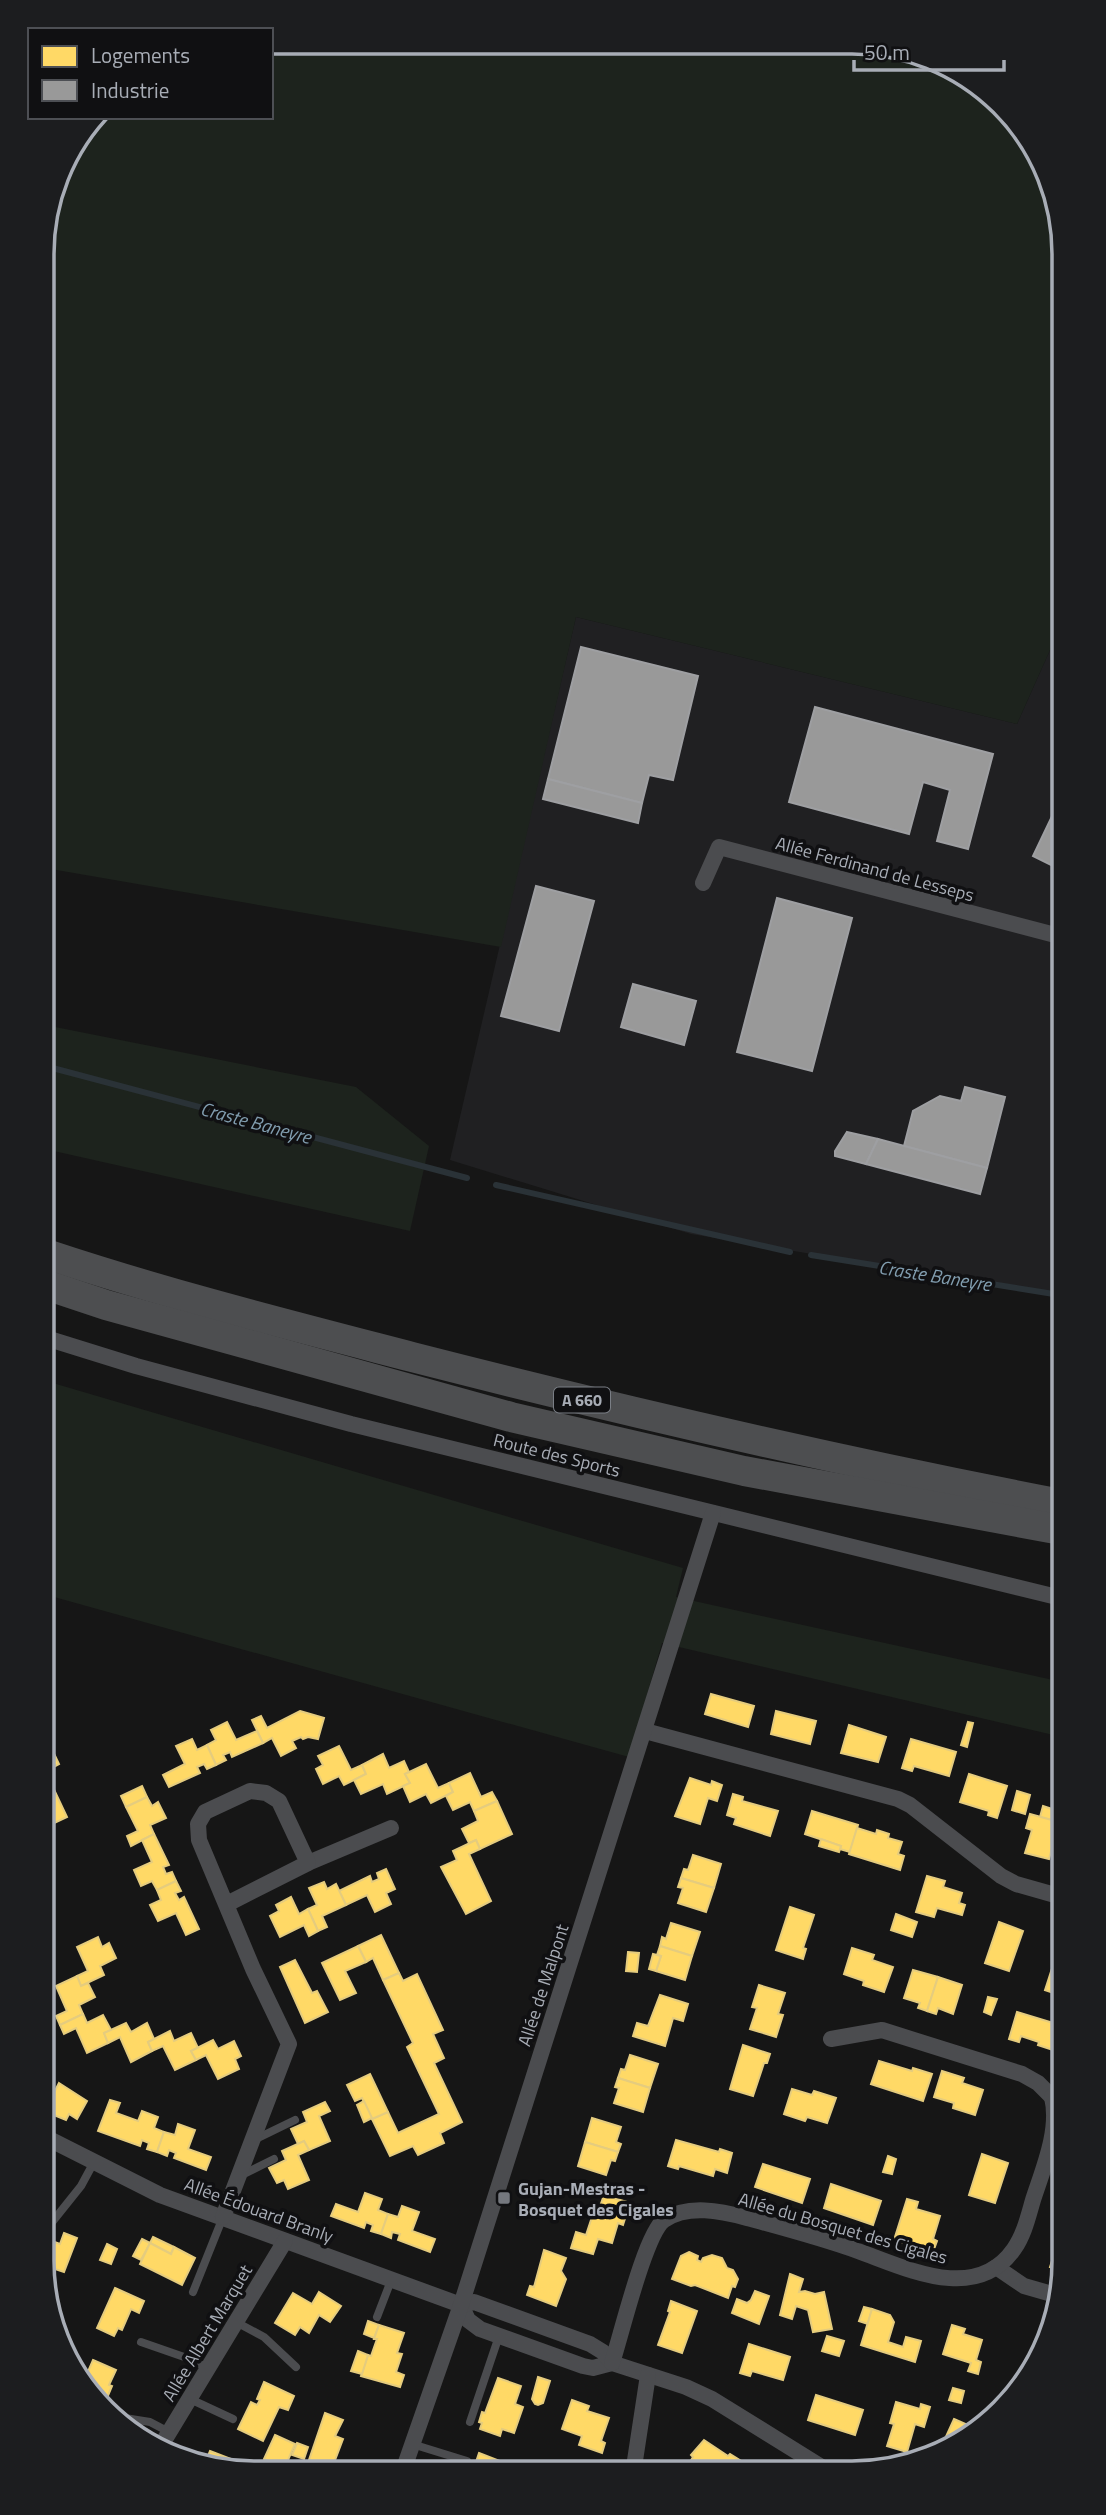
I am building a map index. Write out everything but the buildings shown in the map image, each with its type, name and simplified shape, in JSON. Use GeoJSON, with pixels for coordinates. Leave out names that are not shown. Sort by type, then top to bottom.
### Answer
{"type":"FeatureCollection","features":[{"type":"Feature","properties":{"kind":"highway","name":"A 660"},"geometry":{"type":"LineString","coordinates":[[54,1257],[301,1328],[545,1391],[892,1471],[1051,1502]]}},
{"type":"Feature","properties":{"kind":"highway","name":"A 660"},"geometry":{"type":"LineString","coordinates":[[54,1288],[106,1305],[511,1417],[744,1471],[1051,1528]]}},
{"type":"Feature","properties":{"kind":"highway"},"geometry":{"type":"LineString","coordinates":[[545,1391],[704,1419],[1051,1487]]}},
{"type":"Feature","properties":{"kind":"highway"},"geometry":{"type":"LineString","coordinates":[[744,1471],[1051,1547]]}},
{"type":"Feature","properties":{"kind":"street","name":"Allée Ferdinand de Lesseps"},"geometry":{"type":"LineString","coordinates":[[703,883],[719,847],[1052,934]]}},
{"type":"Feature","properties":{"kind":"street","name":"Route des Sports"},"geometry":{"type":"LineString","coordinates":[[54,1341],[136,1366],[351,1424],[1051,1596]]}},
{"type":"Feature","properties":{"kind":"street","name":"Allée de Malpont"},"geometry":{"type":"LineString","coordinates":[[406,2461],[461,2305],[713,1513]]}},
{"type":"Feature","properties":{"kind":"street"},"geometry":{"type":"LineString","coordinates":[[645,1731],[898,1799],[910,1805],[1001,1876],[1016,1884],[1051,1894]]}},
{"type":"Feature","properties":{"kind":"street"},"geometry":{"type":"LineString","coordinates":[[223,2217],[289,2044],[253,1969],[199,1840],[198,1824],[205,1812],[250,1791],[266,1793],[279,1801],[308,1863]]}},
{"type":"Feature","properties":{"kind":"street"},"geometry":{"type":"LineString","coordinates":[[227,1904],[308,1863],[391,1829]]}},
{"type":"Feature","properties":{"kind":"street"},"geometry":{"type":"LineString","coordinates":[[831,2039],[882,2030],[1022,2074],[1051,2090]]}},
{"type":"Feature","properties":{"kind":"street"},"geometry":{"type":"LineString","coordinates":[[1049,2293],[1024,2286],[996,2267],[1013,2250],[1026,2225],[1051,2135]]}},
{"type":"Feature","properties":{"kind":"street","name":"Allée Édouard Branly"},"geometry":{"type":"LineString","coordinates":[[54,2142],[160,2195],[461,2305]]}},
{"type":"Feature","properties":{"kind":"street","name":"Allée du Bosquet des Cigales"},"geometry":{"type":"LineString","coordinates":[[612,2363],[650,2240],[663,2221],[683,2212],[714,2212],[760,2221],[942,2279],[969,2277],[996,2267]]}},
{"type":"Feature","properties":{"kind":"street","name":"Allée Albert Marquet"},"geometry":{"type":"LineString","coordinates":[[166,2438],[285,2241]]}},
{"type":"Feature","properties":{"kind":"street"},"geometry":{"type":"LineString","coordinates":[[612,2363],[593,2368],[583,2366],[480,2329],[468,2320],[461,2305],[474,2302],[590,2344],[603,2352],[612,2363],[685,2386],[712,2399],[812,2461]]}},
{"type":"Feature","properties":{"kind":"street"},"geometry":{"type":"LineString","coordinates":[[635,2461],[648,2375]]}},
{"type":"Feature","properties":{"kind":"lane"},"geometry":{"type":"LineString","coordinates":[[251,2142],[295,2120]]}},
{"type":"Feature","properties":{"kind":"lane"},"geometry":{"type":"LineString","coordinates":[[237,2177],[274,2159]]}},
{"type":"Feature","properties":{"kind":"lane"},"geometry":{"type":"LineString","coordinates":[[54,2220],[81,2186],[94,2162]]}},
{"type":"Feature","properties":{"kind":"lane"},"geometry":{"type":"LineString","coordinates":[[193,2292],[223,2217]]}},
{"type":"Feature","properties":{"kind":"lane"},"geometry":{"type":"LineString","coordinates":[[377,2317],[392,2278]]}},
{"type":"Feature","properties":{"kind":"lane"},"geometry":{"type":"LineString","coordinates":[[236,2322],[264,2337],[296,2367]]}},
{"type":"Feature","properties":{"kind":"lane"},"geometry":{"type":"LineString","coordinates":[[470,2422],[499,2336]]}},
{"type":"Feature","properties":{"kind":"lane"},"geometry":{"type":"LineString","coordinates":[[141,2342],[208,2368]]}},
{"type":"Feature","properties":{"kind":"lane"},"geometry":{"type":"LineString","coordinates":[[190,2399],[233,2419]]}},
{"type":"Feature","properties":{"kind":"lane"},"geometry":{"type":"LineString","coordinates":[[131,2419],[150,2422],[166,2438]]}},
{"type":"Feature","properties":{"kind":"lane"},"geometry":{"type":"LineString","coordinates":[[412,2444],[467,2460]]}},
{"type":"Feature","properties":{"kind":"shaded area"},"geometry":{"type":"Polygon","coordinates":[[[273,54],[852,54],[891,58],[940,75],[984,104],[1018,143],[1041,190],[1050,228],[1052,646],[1017,724],[576,617],[501,947],[55,870],[55,241],[61,202],[69,177],[88,143],[107,119],[273,119],[273,54]]]}},
{"type":"Feature","properties":{"kind":"shaded area"},"geometry":{"type":"Polygon","coordinates":[[[576,617],[1017,724],[1052,646],[1051,1294],[691,1234],[450,1160],[576,617]]]}},
{"type":"Feature","properties":{"kind":"shaded area"},"geometry":{"type":"Polygon","coordinates":[[[55,1027],[356,1087],[429,1146],[410,1231],[55,1151],[55,1027]]]}},
{"type":"Feature","properties":{"kind":"shaded area"},"geometry":{"type":"Polygon","coordinates":[[[54,1383],[683,1568],[676,1597],[1051,1680],[1051,1734],[662,1643],[629,1757],[54,1597],[54,1383]]]}},
{"type":"Feature","properties":{"kind":"waterway","name":"Craste Baneyre"},"geometry":{"type":"LineString","coordinates":[[55,1069],[467,1178]]}},
{"type":"Feature","properties":{"kind":"waterway","name":"Craste Baneyre"},"geometry":{"type":"LineString","coordinates":[[496,1185],[790,1252]]}},
{"type":"Feature","properties":{"kind":"waterway","name":"Craste Baneyre"},"geometry":{"type":"LineString","coordinates":[[811,1255],[1051,1294]]}},
{"type":"Feature","properties":{"kind":"place","name":"Gujan-Mestras - Bosquet des Cigales"},"geometry":{"type":"Point","coordinates":[504,2198]}}]}
